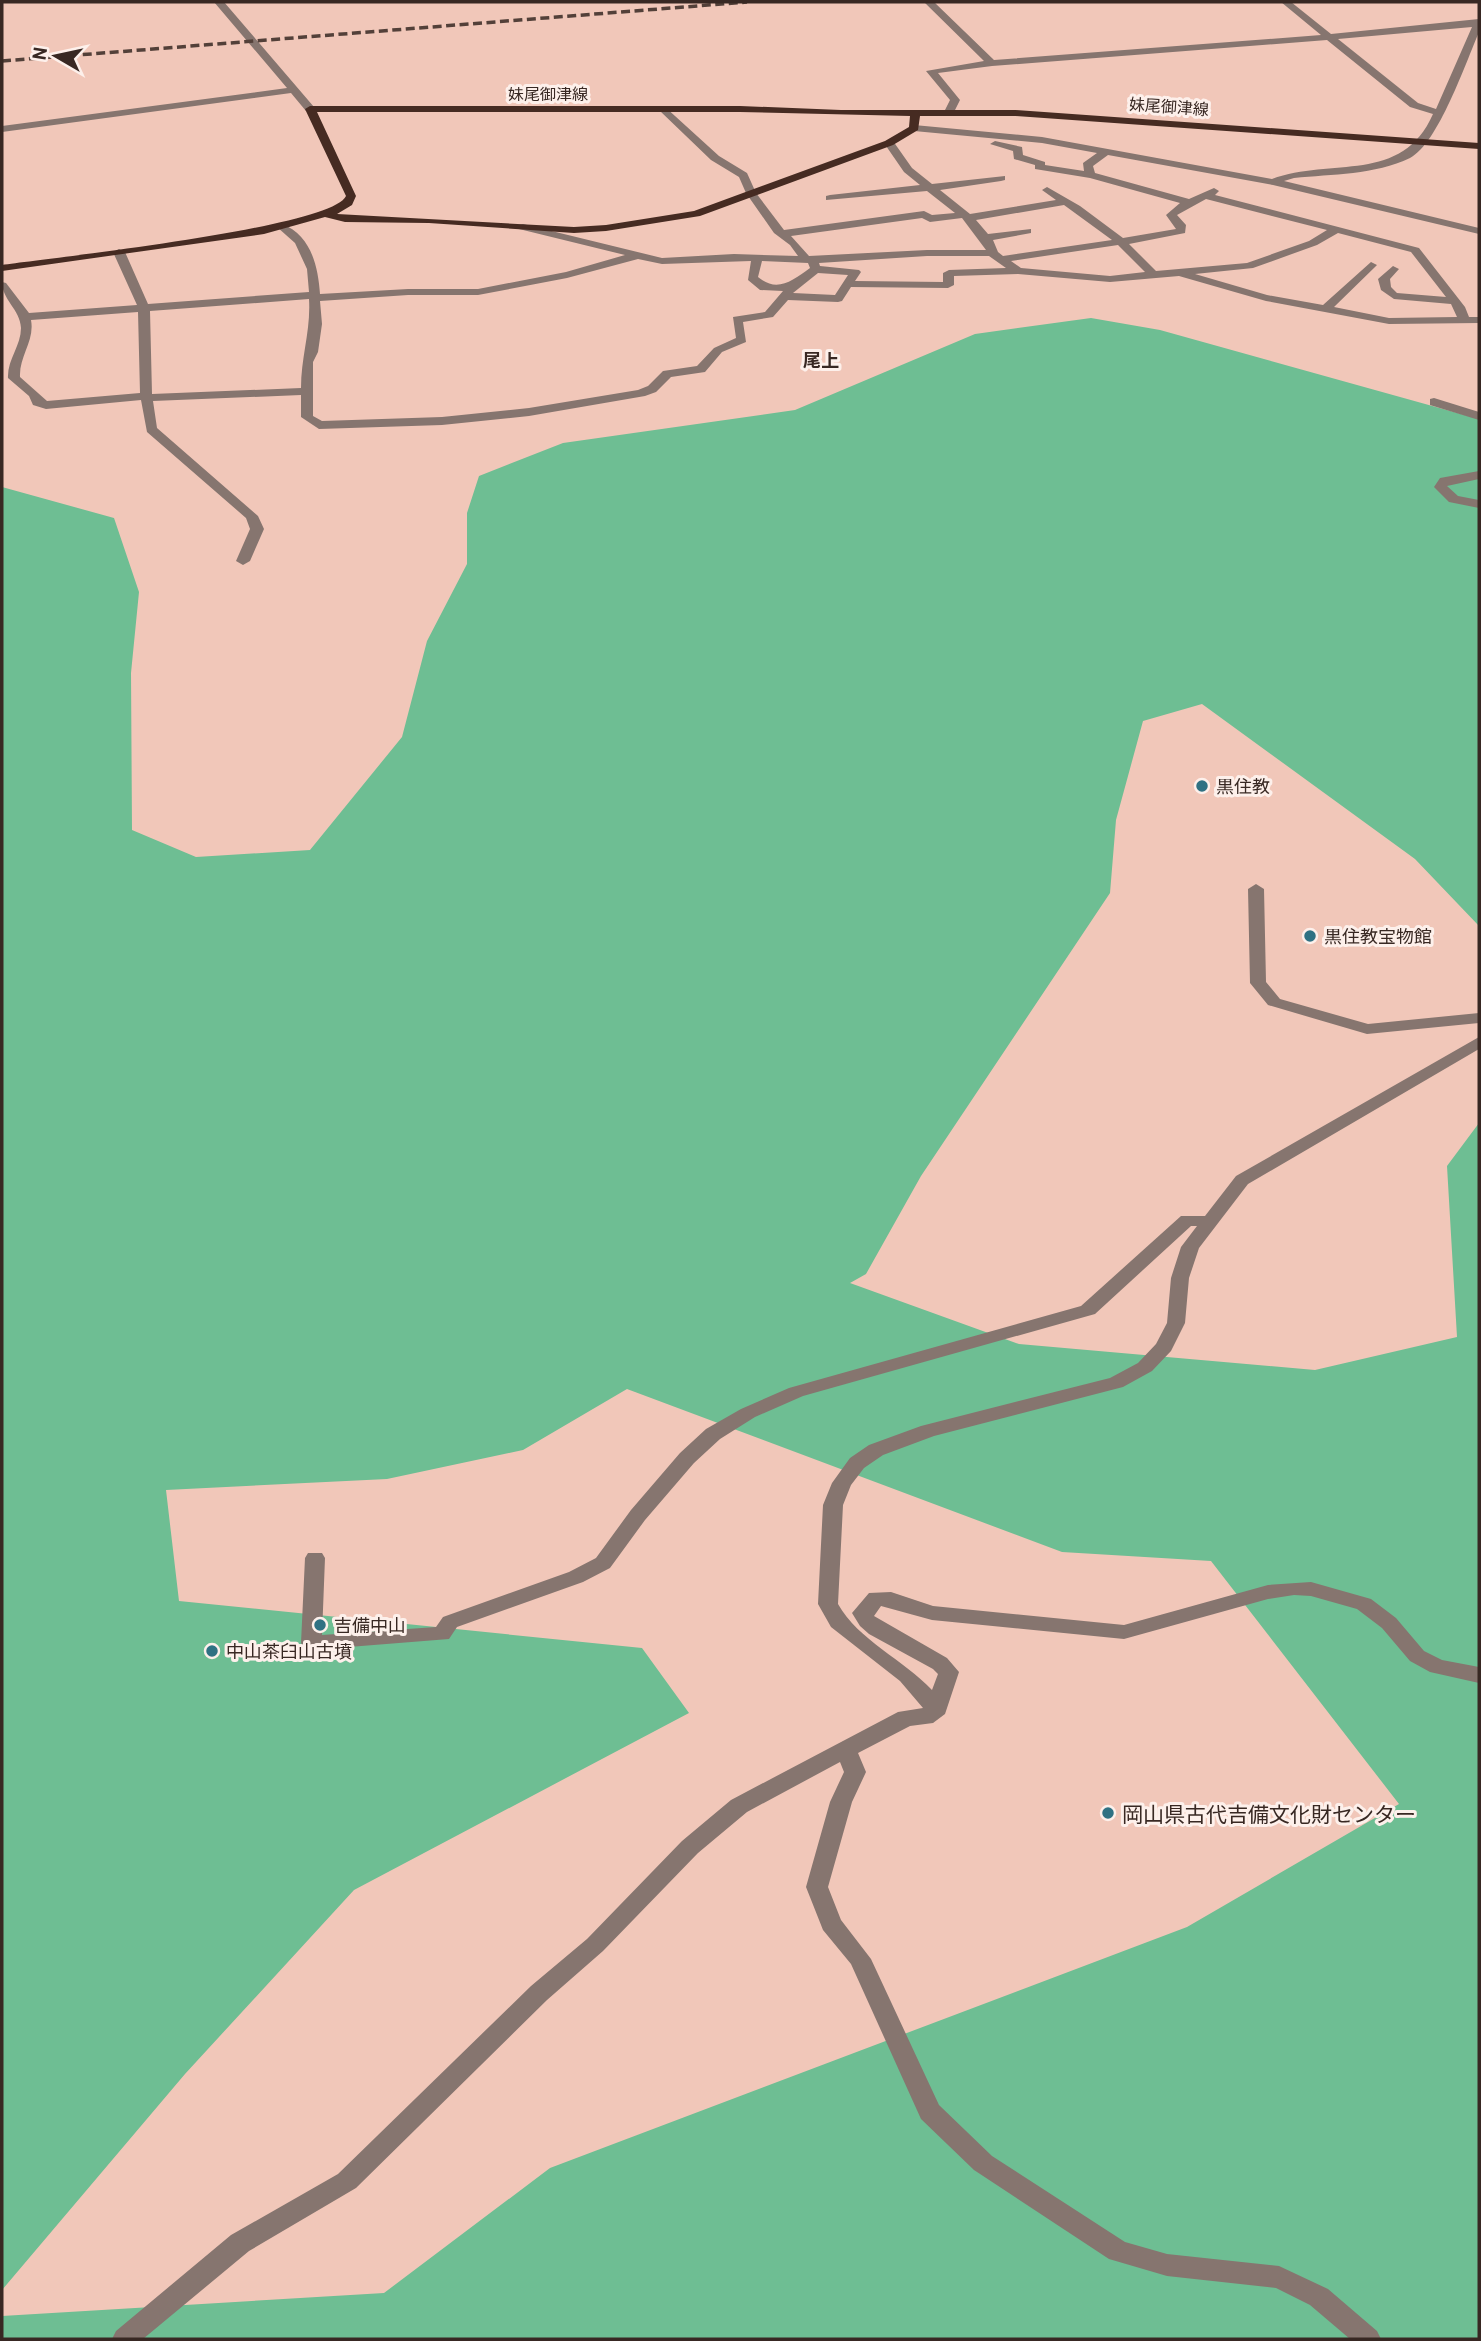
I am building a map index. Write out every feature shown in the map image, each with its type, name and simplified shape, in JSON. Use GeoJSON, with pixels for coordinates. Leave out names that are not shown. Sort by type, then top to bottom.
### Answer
{"type":"FeatureCollection","features":[{"type":"Feature","properties":{"kind":"main road","name":"妹尾御津線"},"geometry":{"type":"LineString","coordinates":[[310,109],[664,108],[1109,118],[1479,149]]}},
{"type":"Feature","properties":{"kind":"main road"},"geometry":{"type":"LineString","coordinates":[[2,268],[282,227],[326,214],[348,203],[351,197],[333,162],[329,142],[310,109]]}},
{"type":"Feature","properties":{"kind":"main road"},"geometry":{"type":"LineString","coordinates":[[326,214],[345,219],[429,220],[587,230],[674,219],[889,143],[914,128],[915,112]]}},
{"type":"Feature","properties":{"kind":"street"},"geometry":{"type":"LineString","coordinates":[[219,2],[310,109]]}},
{"type":"Feature","properties":{"kind":"street"},"geometry":{"type":"LineString","coordinates":[[929,2],[992,63]]}},
{"type":"Feature","properties":{"kind":"street"},"geometry":{"type":"LineString","coordinates":[[1286,2],[1332,35],[1415,105],[1439,113]]}},
{"type":"Feature","properties":{"kind":"street"},"geometry":{"type":"LineString","coordinates":[[949,113],[955,100],[931,71],[992,63],[1082,58],[1479,23],[1432,129],[1409,155],[1393,163],[1292,175],[1273,183]]}},
{"type":"Feature","properties":{"kind":"street"},"geometry":{"type":"LineString","coordinates":[[2,129],[293,90]]}},
{"type":"Feature","properties":{"kind":"street"},"geometry":{"type":"LineString","coordinates":[[664,108],[715,158],[743,175],[751,193],[781,233],[794,243],[811,263]]}},
{"type":"Feature","properties":{"kind":"street"},"geometry":{"type":"LineString","coordinates":[[914,128],[999,134],[1105,152],[1273,183],[1479,231]]}},
{"type":"Feature","properties":{"kind":"street"},"geometry":{"type":"LineString","coordinates":[[928,129],[949,141],[1018,149],[1018,158],[1041,164],[1039,167],[1046,169],[1091,175],[1189,202]]}},
{"type":"Feature","properties":{"kind":"street"},"geometry":{"type":"LineString","coordinates":[[889,143],[908,170],[965,217],[992,246],[997,256],[1018,271]]}},
{"type":"Feature","properties":{"kind":"street"},"geometry":{"type":"LineString","coordinates":[[1091,175],[1086,169],[1087,165],[1105,152]]}},
{"type":"Feature","properties":{"kind":"street"},"geometry":{"type":"LineString","coordinates":[[282,227],[295,236],[304,248],[313,269],[316,324],[312,352],[307,362],[309,384],[306,391],[306,413],[311,422],[319,425],[442,421],[529,412],[652,389],[667,374],[692,371],[707,365],[718,350],[744,339],[737,328],[737,318],[769,315],[770,309],[788,292],[811,263],[916,254],[997,256],[1121,242],[1181,231],[1181,225],[1171,215],[1189,202],[1238,177]]}},
{"type":"Feature","properties":{"kind":"street"},"geometry":{"type":"LineString","coordinates":[[830,198],[1001,178]]}},
{"type":"Feature","properties":{"kind":"street"},"geometry":{"type":"LineString","coordinates":[[1047,190],[1135,253],[1154,276]]}},
{"type":"Feature","properties":{"kind":"street"},"geometry":{"type":"LineString","coordinates":[[1204,195],[1415,250],[1455,301],[1464,321]]}},
{"type":"Feature","properties":{"kind":"street"},"geometry":{"type":"LineString","coordinates":[[781,233],[844,227],[851,233],[934,223],[930,219],[965,217],[1066,202]]}},
{"type":"Feature","properties":{"kind":"street"},"geometry":{"type":"LineString","coordinates":[[523,227],[670,261],[757,258],[811,263],[855,272],[838,299],[788,292],[764,288],[752,278],[757,258]]}},
{"type":"Feature","properties":{"kind":"street"},"geometry":{"type":"LineString","coordinates":[[849,284],[948,285],[949,273],[1018,271],[1110,279],[1181,274],[1249,265],[1313,243],[1336,230]]}},
{"type":"Feature","properties":{"kind":"street"},"geometry":{"type":"LineString","coordinates":[[985,238],[1027,231]]}},
{"type":"Feature","properties":{"kind":"street"},"geometry":{"type":"LineString","coordinates":[[119,252],[144,308],[146,397],[151,429],[252,516],[257,529],[243,561]]}},
{"type":"Feature","properties":{"kind":"street"},"geometry":{"type":"LineString","coordinates":[[25,317],[313,296],[478,292],[557,277],[638,255]]}},
{"type":"Feature","properties":{"kind":"street"},"geometry":{"type":"LineString","coordinates":[[1327,308],[1371,265]]}},
{"type":"Feature","properties":{"kind":"street"},"geometry":{"type":"LineString","coordinates":[[1393,268],[1384,279],[1385,288],[1394,296],[1455,301]]}},
{"type":"Feature","properties":{"kind":"street"},"geometry":{"type":"LineString","coordinates":[[1181,274],[1266,298],[1389,321],[1479,320]]}},
{"type":"Feature","properties":{"kind":"street"},"geometry":{"type":"LineString","coordinates":[[2,285],[25,317],[25,346],[12,368],[18,384],[34,394],[37,402],[46,405],[146,397],[306,391]]}},
{"type":"Feature","properties":{"kind":"street"},"geometry":{"type":"LineString","coordinates":[[1434,402],[1479,416]]}},
{"type":"Feature","properties":{"kind":"street"},"geometry":{"type":"LineString","coordinates":[[1479,475],[1444,481],[1440,487],[1454,499],[1479,505]]}},
{"type":"Feature","properties":{"kind":"street"},"geometry":{"type":"LineString","coordinates":[[1256,889],[1258,983],[1274,1002],[1367,1029],[1479,1018]]}},
{"type":"Feature","properties":{"kind":"street"},"geometry":{"type":"LineString","coordinates":[[937,1709],[907,1676],[859,1642],[838,1622],[828,1604],[833,1505],[842,1483],[857,1463],[876,1450],[928,1431],[1116,1383],[1145,1367],[1164,1347],[1176,1323],[1180,1278],[1190,1247],[1242,1180],[1479,1042]]}},
{"type":"Feature","properties":{"kind":"street"},"geometry":{"type":"LineString","coordinates":[[315,1558],[311,1643],[442,1634],[450,1622],[576,1577],[603,1563],[638,1515],[687,1458],[713,1434],[748,1413],[796,1392],[1088,1310],[1187,1220],[1209,1222]]}},
{"type":"Feature","properties":{"kind":"street"},"geometry":{"type":"LineString","coordinates":[[125,2339],[240,2243],[347,2181],[539,1993],[595,1945],[690,1847],[739,1805],[906,1718],[925,1717],[937,1709],[948,1672],[929,1654],[870,1625],[862,1613],[876,1598],[891,1599],[932,1613],[1124,1632],[1268,1592],[1294,1588],[1311,1589],[1364,1604],[1389,1623],[1417,1656],[1437,1667],[1479,1675]]}},
{"type":"Feature","properties":{"kind":"street"},"geometry":{"type":"LineString","coordinates":[[846,1751],[855,1772],[841,1801],[817,1887],[831,1924],[860,1959],[930,2112],[983,2163],[1118,2250],[1167,2265],[1279,2277],[1319,2297],[1367,2339]]}},
{"type":"Feature","properties":{"kind":"green space"},"geometry":{"type":"Polygon","coordinates":[[[1091,318],[1160,330],[1479,419],[1479,926],[1415,859],[1202,704],[1143,721],[1116,820],[1110,893],[921,1176],[866,1274],[850,1283],[1019,1344],[1315,1370],[1457,1337],[1447,1166],[1479,1123],[1479,2339],[2,2339],[2,2316],[384,2293],[550,2168],[1187,1927],[1399,1804],[1211,1561],[1062,1552],[627,1389],[523,1450],[387,1479],[166,1490],[179,1601],[642,1648],[689,1713],[354,1890],[185,2074],[2,2290],[2,487],[114,518],[139,592],[131,673],[132,830],[196,857],[310,850],[402,737],[427,641],[467,564],[467,513],[479,476],[563,443],[795,410],[975,334],[1091,318]]]}},
{"type":"Feature","properties":{"kind":"railway"},"geometry":{"type":"LineString","coordinates":[[2,61],[747,2]]}},
{"type":"Feature","properties":{"kind":"place","name":"黒住教"},"geometry":{"type":"Point","coordinates":[1202,786]}},
{"type":"Feature","properties":{"kind":"place","name":"黒住教宝物館"},"geometry":{"type":"Point","coordinates":[1310,936]}},
{"type":"Feature","properties":{"kind":"place","name":"吉備中山"},"geometry":{"type":"Point","coordinates":[320,1625]}},
{"type":"Feature","properties":{"kind":"place","name":"中山茶臼山古墳"},"geometry":{"type":"Point","coordinates":[212,1651]}},
{"type":"Feature","properties":{"kind":"place","name":"岡山県古代吉備文化財センター"},"geometry":{"type":"Point","coordinates":[1108,1813]}},
{"type":"Feature","properties":{"kind":"district","name":"尾上"},"geometry":{"type":"Point","coordinates":[821,360]}}]}
